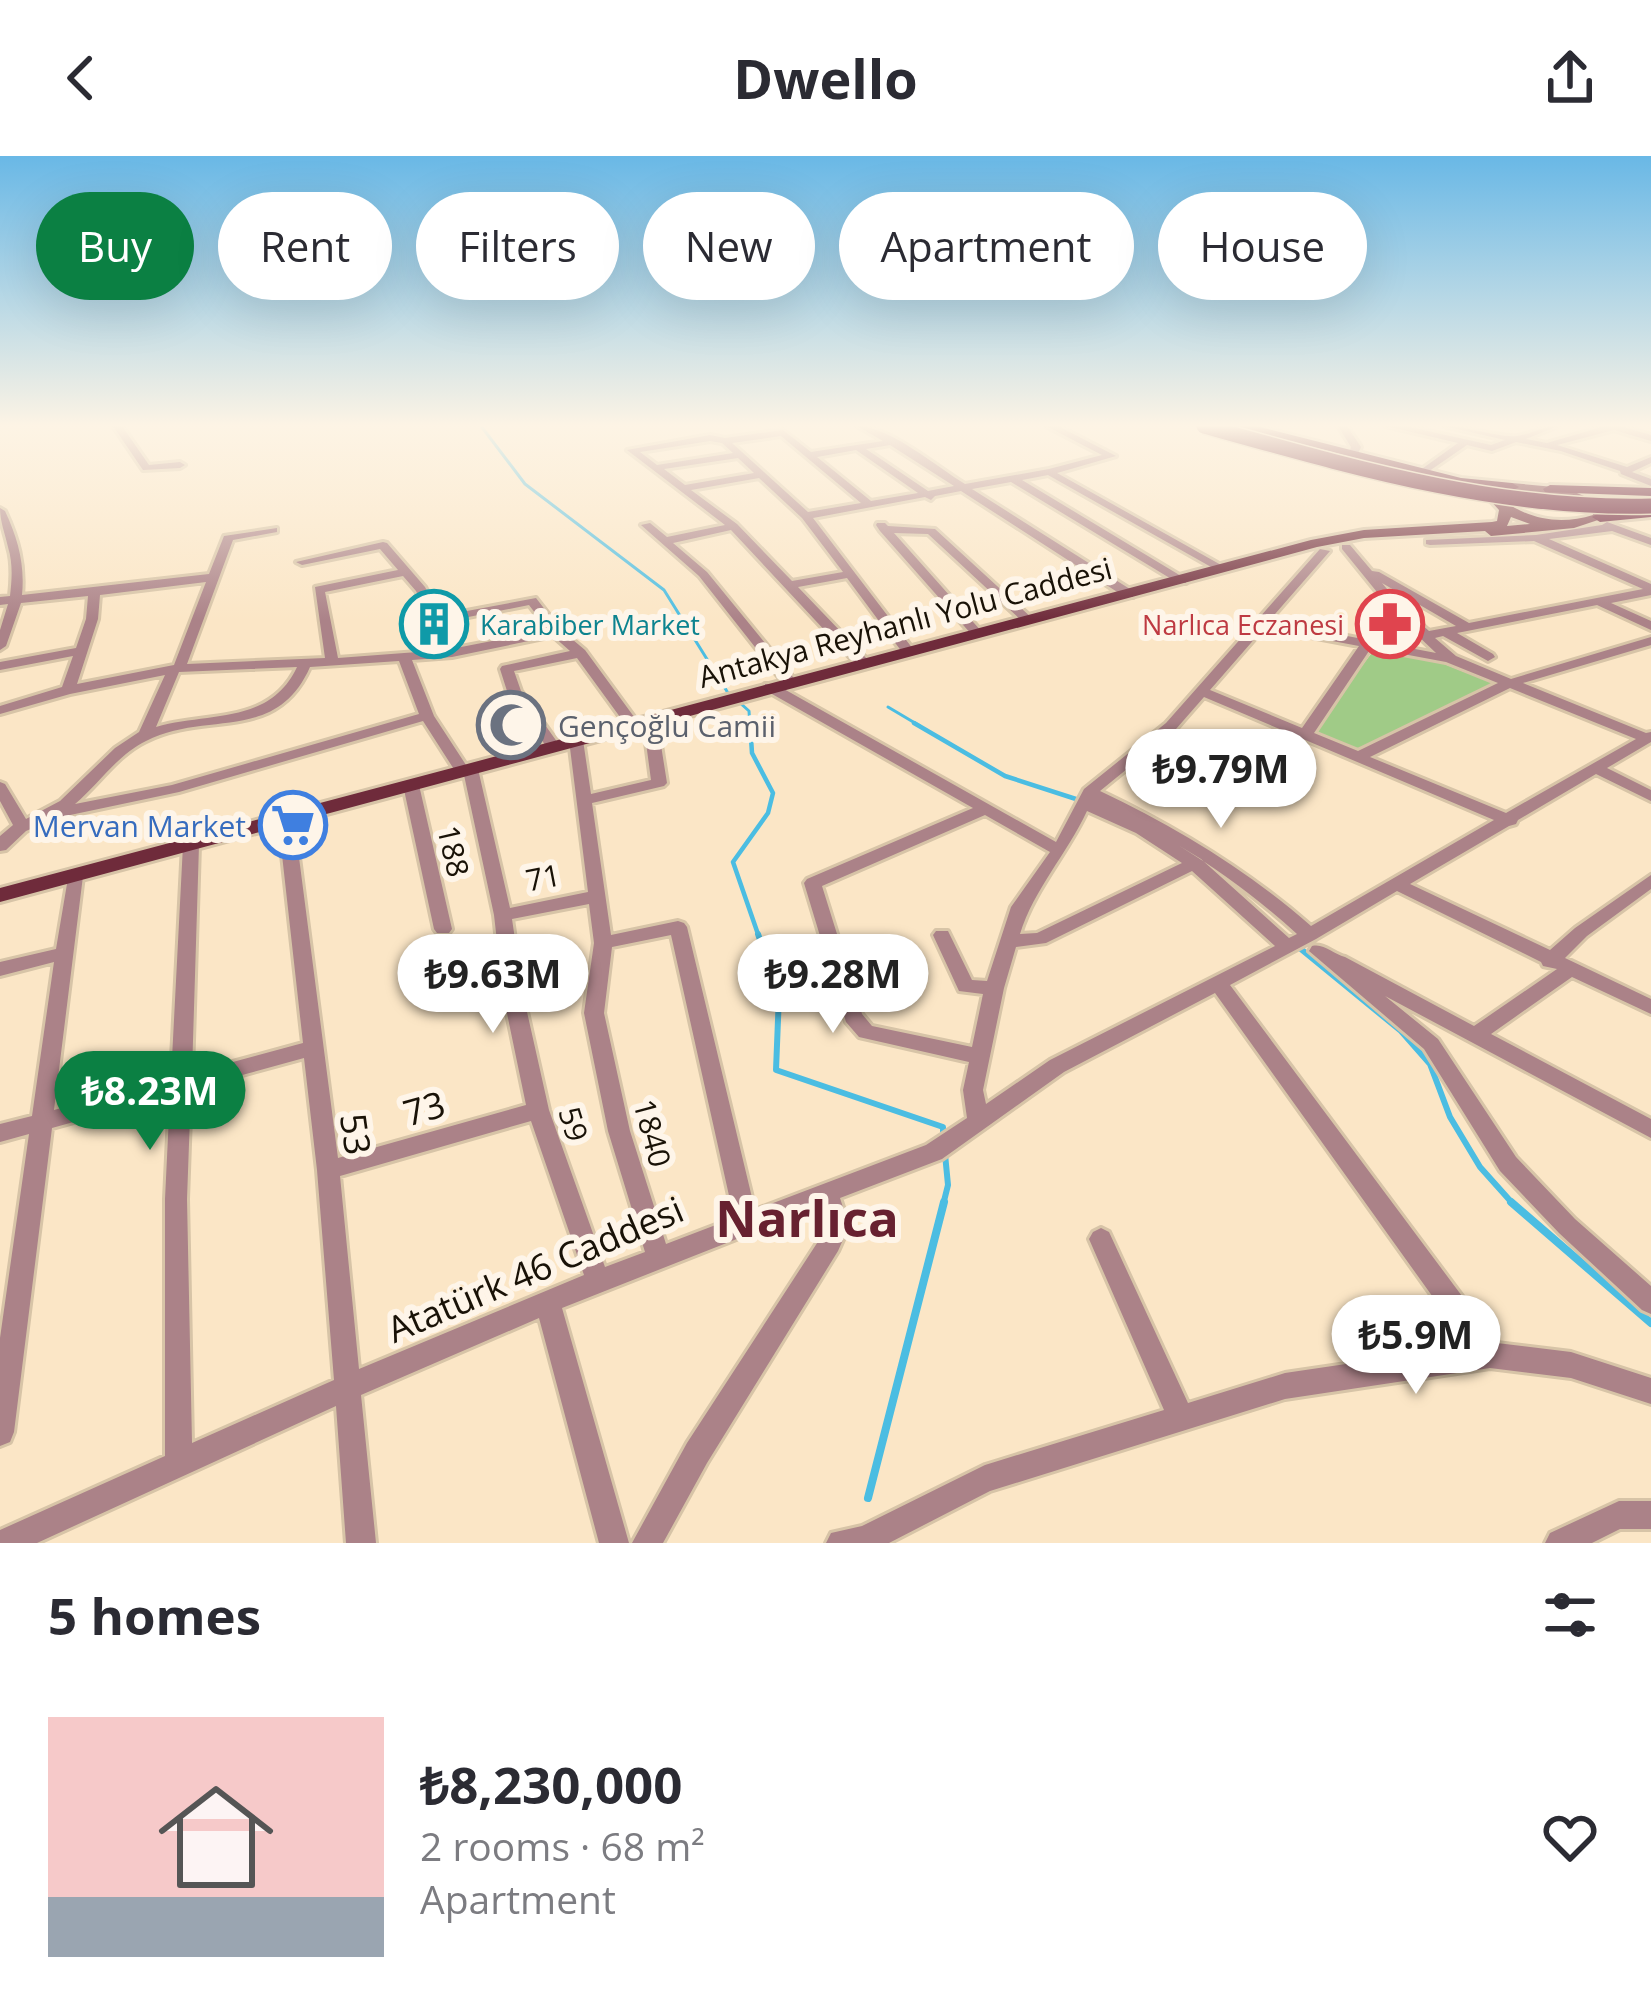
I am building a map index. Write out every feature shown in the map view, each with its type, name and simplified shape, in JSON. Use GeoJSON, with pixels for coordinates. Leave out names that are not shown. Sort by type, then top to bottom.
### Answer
{"type":"FeatureCollection","features":[{"type":"Feature","properties":{"kind":"highway"},"geometry":{"type":"LineString","coordinates":[[1451,491],[1576,508],[1651,498]]}},
{"type":"Feature","properties":{"kind":"highway"},"geometry":{"type":"LineString","coordinates":[[1488,491],[1611,503],[1651,498]]}},
{"type":"Feature","properties":{"kind":"highway"},"geometry":{"type":"LineString","coordinates":[[1569,491],[1651,498]]}},
{"type":"Feature","properties":{"kind":"highway"},"geometry":{"type":"LineString","coordinates":[[1604,522],[1651,498]]}},
{"type":"Feature","properties":{"kind":"main road"},"geometry":{"type":"LineString","coordinates":[[1500,491],[1494,498],[1506,510],[1565,524]]}},
{"type":"Feature","properties":{"kind":"main road"},"geometry":{"type":"LineString","coordinates":[[1191,578],[1346,547],[1604,522],[1598,507],[1555,491]]}},
{"type":"Feature","properties":{"kind":"main road"},"geometry":{"type":"LineString","coordinates":[[1191,578],[1364,534],[1503,524],[1506,510]]}},
{"type":"Feature","properties":{"kind":"main road","name":"Antakya Reyhanlı Yolu Caddesi"},"geometry":{"type":"LineString","coordinates":[[0,895],[907,649],[1191,578]]}},
{"type":"Feature","properties":{"kind":"street"},"geometry":{"type":"LineString","coordinates":[[686,491],[733,526],[862,662]]}},
{"type":"Feature","properties":{"kind":"street"},"geometry":{"type":"LineString","coordinates":[[778,491],[806,516],[907,649]]}},
{"type":"Feature","properties":{"kind":"street"},"geometry":{"type":"LineString","coordinates":[[851,491],[976,632]]}},
{"type":"Feature","properties":{"kind":"street"},"geometry":{"type":"LineString","coordinates":[[923,491],[932,497]]}},
{"type":"Feature","properties":{"kind":"street"},"geometry":{"type":"LineString","coordinates":[[806,516],[953,491]]}},
{"type":"Feature","properties":{"kind":"street"},"geometry":{"type":"LineString","coordinates":[[972,491],[1129,594]]}},
{"type":"Feature","properties":{"kind":"street"},"geometry":{"type":"LineString","coordinates":[[1035,491],[1191,578]]}},
{"type":"Feature","properties":{"kind":"street"},"geometry":{"type":"LineString","coordinates":[[1082,491],[1224,570]]}},
{"type":"Feature","properties":{"kind":"street"},"geometry":{"type":"LineString","coordinates":[[0,511],[20,599],[0,646]]}},
{"type":"Feature","properties":{"kind":"street"},"geometry":{"type":"LineString","coordinates":[[1430,542],[1536,538],[1604,522],[1651,542]]}},
{"type":"Feature","properties":{"kind":"street"},"geometry":{"type":"LineString","coordinates":[[646,525],[703,574],[780,684],[983,810],[1059,850]]}},
{"type":"Feature","properties":{"kind":"street"},"geometry":{"type":"LineString","coordinates":[[667,542],[733,526]]}},
{"type":"Feature","properties":{"kind":"street"},"geometry":{"type":"LineString","coordinates":[[884,529],[932,531],[1027,620]]}},
{"type":"Feature","properties":{"kind":"street"},"geometry":{"type":"LineString","coordinates":[[145,735],[228,538],[274,530]]}},
{"type":"Feature","properties":{"kind":"street"},"geometry":{"type":"LineString","coordinates":[[1536,538],[1651,590]]}},
{"type":"Feature","properties":{"kind":"street"},"geometry":{"type":"LineString","coordinates":[[302,562],[383,545],[421,590],[452,653]]}},
{"type":"Feature","properties":{"kind":"street"},"geometry":{"type":"LineString","coordinates":[[1346,547],[1451,659]]}},
{"type":"Feature","properties":{"kind":"street"},"geometry":{"type":"LineString","coordinates":[[978,1121],[973,1090],[994,988],[1020,907],[1059,850],[1086,798],[1171,726],[1324,551]]}},
{"type":"Feature","properties":{"kind":"street"},"geometry":{"type":"LineString","coordinates":[[332,662],[319,590],[403,572]]}},
{"type":"Feature","properties":{"kind":"street"},"geometry":{"type":"LineString","coordinates":[[1371,572],[1468,628]]}},
{"type":"Feature","properties":{"kind":"street"},"geometry":{"type":"LineString","coordinates":[[792,585],[850,574]]}},
{"type":"Feature","properties":{"kind":"street"},"geometry":{"type":"LineString","coordinates":[[0,601],[215,577]]}},
{"type":"Feature","properties":{"kind":"street"},"geometry":{"type":"LineString","coordinates":[[1425,636],[1651,590]]}},
{"type":"Feature","properties":{"kind":"street"},"geometry":{"type":"LineString","coordinates":[[68,690],[92,620],[94,592]]}},
{"type":"Feature","properties":{"kind":"street"},"geometry":{"type":"LineString","coordinates":[[437,620],[532,601],[641,722],[659,783],[586,800]]}},
{"type":"Feature","properties":{"kind":"street"},"geometry":{"type":"LineString","coordinates":[[1597,601],[1651,626]]}},
{"type":"Feature","properties":{"kind":"street"},"geometry":{"type":"LineString","coordinates":[[1263,624],[1451,659],[1648,740]]}},
{"type":"Feature","properties":{"kind":"street"},"geometry":{"type":"LineString","coordinates":[[0,710],[68,690],[176,670],[405,659],[556,632]]}},
{"type":"Feature","properties":{"kind":"street"},"geometry":{"type":"LineString","coordinates":[[1445,632],[1488,657]]}},
{"type":"Feature","properties":{"kind":"street"},"geometry":{"type":"LineString","coordinates":[[1358,757],[1507,684],[1651,641]]}},
{"type":"Feature","properties":{"kind":"street"},"geometry":{"type":"LineString","coordinates":[[1305,735],[1367,644]]}},
{"type":"Feature","properties":{"kind":"street"},"geometry":{"type":"LineString","coordinates":[[0,666],[79,651]]}},
{"type":"Feature","properties":{"kind":"street"},"geometry":{"type":"LineString","coordinates":[[553,746],[514,691],[507,669],[580,653]]}},
{"type":"Feature","properties":{"kind":"street","name":"59"},"geometry":{"type":"LineString","coordinates":[[405,659],[428,716],[466,770],[503,915],[513,994],[538,1110],[598,1281]]}},
{"type":"Feature","properties":{"kind":"street"},"geometry":{"type":"LineString","coordinates":[[51,814],[94,773],[145,735],[266,709],[292,693],[305,664]]}},
{"type":"Feature","properties":{"kind":"street"},"geometry":{"type":"LineString","coordinates":[[1202,691],[1510,820]]}},
{"type":"Feature","properties":{"kind":"street"},"geometry":{"type":"LineString","coordinates":[[0,846],[20,823],[197,783],[428,716]]}},
{"type":"Feature","properties":{"kind":"street","name":"1840"},"geometry":{"type":"LineString","coordinates":[[576,740],[603,943],[593,1013],[619,1131],[658,1256]]}},
{"type":"Feature","properties":{"kind":"street","name":"Atatürk 46 Caddesi"},"geometry":{"type":"LineString","coordinates":[[4,1543],[51,1532],[179,1462],[598,1281],[944,1145],[1058,1066],[1302,943],[1648,740]]}},
{"type":"Feature","properties":{"kind":"street"},"geometry":{"type":"LineString","coordinates":[[1600,770],[1651,796]]}},
{"type":"Feature","properties":{"kind":"street","name":"188"},"geometry":{"type":"LineString","coordinates":[[411,785],[443,929]]}},
{"type":"Feature","properties":{"kind":"street"},"geometry":{"type":"LineString","coordinates":[[0,787],[20,823]]}},
{"type":"Feature","properties":{"kind":"street"},"geometry":{"type":"LineString","coordinates":[[1086,798],[1196,863],[1431,1045],[1508,1164],[1567,1226],[1651,1302]]}},
{"type":"Feature","properties":{"kind":"street"},"geometry":{"type":"LineString","coordinates":[[1086,798],[1194,845],[1255,888],[1302,943],[1651,1129]]}},
{"type":"Feature","properties":{"kind":"street"},"geometry":{"type":"LineString","coordinates":[[980,1057],[866,1032],[853,1017],[813,883],[983,810]]}},
{"type":"Feature","properties":{"kind":"street","name":"53"},"geometry":{"type":"LineString","coordinates":[[286,819],[328,1170],[361,1543]]}},
{"type":"Feature","properties":{"kind":"street"},"geometry":{"type":"LineString","coordinates":[[179,1462],[176,1199],[191,845]]}},
{"type":"Feature","properties":{"kind":"street"},"geometry":{"type":"LineString","coordinates":[[1012,941],[1040,940],[1196,863]]}},
{"type":"Feature","properties":{"kind":"street"},"geometry":{"type":"LineString","coordinates":[[0,1432],[75,876]]}},
{"type":"Feature","properties":{"kind":"street"},"geometry":{"type":"LineString","coordinates":[[1477,1034],[1560,965],[1580,932],[1651,881]]}},
{"type":"Feature","properties":{"kind":"street"},"geometry":{"type":"LineString","coordinates":[[1398,885],[1651,1006]]}},
{"type":"Feature","properties":{"kind":"street","name":"71"},"geometry":{"type":"LineString","coordinates":[[503,915],[594,897]]}},
{"type":"Feature","properties":{"kind":"street"},"geometry":{"type":"LineString","coordinates":[[603,943],[679,927],[746,1221]]}},
{"type":"Feature","properties":{"kind":"street"},"geometry":{"type":"LineString","coordinates":[[942,935],[966,986],[994,988]]}},
{"type":"Feature","properties":{"kind":"street"},"geometry":{"type":"LineString","coordinates":[[0,969],[65,953]]}},
{"type":"Feature","properties":{"kind":"street"},"geometry":{"type":"LineString","coordinates":[[1219,984],[1490,1354]]}},
{"type":"Feature","properties":{"kind":"street"},"geometry":{"type":"LineString","coordinates":[[0,1133],[313,1048]]}},
{"type":"Feature","properties":{"kind":"street","name":"73"},"geometry":{"type":"LineString","coordinates":[[328,1170],[538,1110]]}},
{"type":"Feature","properties":{"kind":"street"},"geometry":{"type":"LineString","coordinates":[[647,1543],[697,1453],[830,1244],[837,1226],[836,1209],[827,1191]]}},
{"type":"Feature","properties":{"kind":"street"},"geometry":{"type":"LineString","coordinates":[[1101,1239],[1182,1420]]}},
{"type":"Feature","properties":{"kind":"street"},"geometry":{"type":"LineString","coordinates":[[548,1304],[614,1543]]}},
{"type":"Feature","properties":{"kind":"street"},"geometry":{"type":"LineString","coordinates":[[857,1542],[986,1479],[1285,1386],[1490,1354],[1571,1365],[1651,1391]]}},
{"type":"Feature","properties":{"kind":"street"},"geometry":{"type":"LineString","coordinates":[[1560,1543],[1619,1515],[1651,1515]]}},
{"type":"Feature","properties":{"kind":"green space"},"geometry":{"type":"Polygon","coordinates":[[[1374,650],[1439,662],[1498,685],[1359,751],[1312,731],[1374,650]]]}},
{"type":"Feature","properties":{"kind":"waterway"},"geometry":{"type":"LineString","coordinates":[[534,491],[664,590],[728,693]]}},
{"type":"Feature","properties":{"kind":"waterway"},"geometry":{"type":"LineString","coordinates":[[739,702],[749,711],[750,726]]}},
{"type":"Feature","properties":{"kind":"waterway"},"geometry":{"type":"LineString","coordinates":[[888,707],[920,726]]}},
{"type":"Feature","properties":{"kind":"waterway"},"geometry":{"type":"LineString","coordinates":[[750,723],[752,753],[773,793],[768,813],[733,862],[759,937]]}},
{"type":"Feature","properties":{"kind":"waterway"},"geometry":{"type":"LineString","coordinates":[[914,723],[1005,776],[1079,800]]}},
{"type":"Feature","properties":{"kind":"waterway"},"geometry":{"type":"LineString","coordinates":[[1207,865],[1265,917]]}},
{"type":"Feature","properties":{"kind":"waterway"},"geometry":{"type":"LineString","coordinates":[[758,934],[779,995],[776,1070],[943,1127],[943,1137]]}},
{"type":"Feature","properties":{"kind":"waterway"},"geometry":{"type":"LineString","coordinates":[[1296,945],[1401,1031],[1430,1064],[1450,1117],[1480,1167],[1512,1203]]}},
{"type":"Feature","properties":{"kind":"waterway"},"geometry":{"type":"LineString","coordinates":[[943,1205],[948,1185],[945,1154]]}},
{"type":"Feature","properties":{"kind":"waterway"},"geometry":{"type":"LineString","coordinates":[[868,1498],[944,1202]]}},
{"type":"Feature","properties":{"kind":"waterway"},"geometry":{"type":"LineString","coordinates":[[1512,1203],[1651,1323]]}},
{"type":"Feature","properties":{"kind":"place","name":"Karabiber Market"},"geometry":{"type":"Point","coordinates":[434,624]}},
{"type":"Feature","properties":{"kind":"place","name":"Narlıca Eczanesi"},"geometry":{"type":"Point","coordinates":[1390,624]}},
{"type":"Feature","properties":{"kind":"place","name":"Gençoğlu Camii"},"geometry":{"type":"Point","coordinates":[511,725]}},
{"type":"Feature","properties":{"kind":"place","name":"Mervan Market"},"geometry":{"type":"Point","coordinates":[293,825]}},
{"type":"Feature","properties":{"kind":"district","name":"Narlıca"},"geometry":{"type":"Point","coordinates":[807,1217]}}]}
